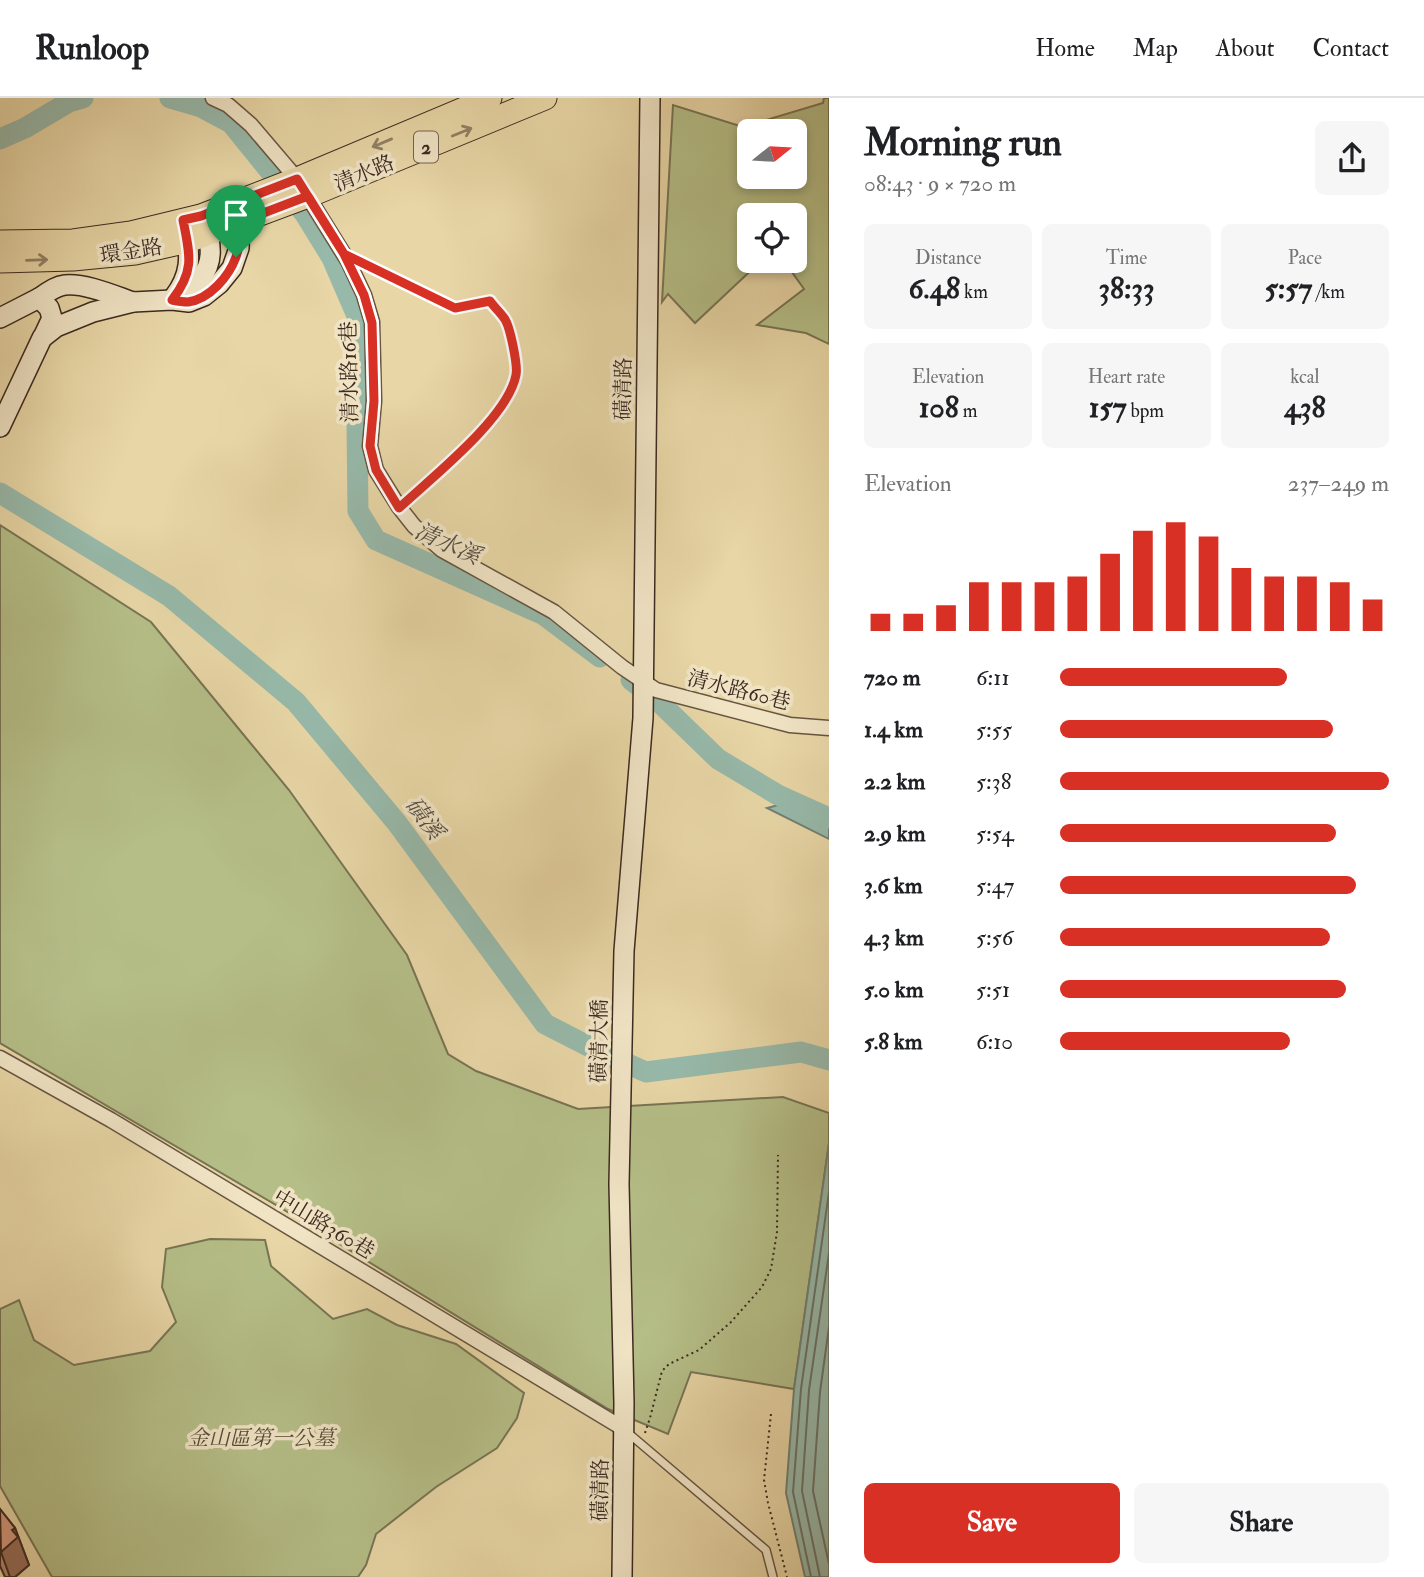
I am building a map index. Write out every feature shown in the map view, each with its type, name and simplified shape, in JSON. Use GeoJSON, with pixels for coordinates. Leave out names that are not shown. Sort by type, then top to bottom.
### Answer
{"type":"FeatureCollection","features":[{"type":"Feature","properties":{"kind":"main road","name":"清水路"},"geometry":{"type":"LineString","coordinates":[[195,228],[240,222],[291,192],[491,98]]}},
{"type":"Feature","properties":{"kind":"main road","name":"清水路"},"geometry":{"type":"LineString","coordinates":[[195,228],[545,98]]}},
{"type":"Feature","properties":{"kind":"main road","name":"環金路"},"geometry":{"type":"LineString","coordinates":[[73,250],[135,253],[195,228]]}},
{"type":"Feature","properties":{"kind":"main road","name":"2"},"geometry":{"type":"LineString","coordinates":[[0,242],[73,250]]}},
{"type":"Feature","properties":{"kind":"main road","name":"2"},"geometry":{"type":"LineString","coordinates":[[0,261],[73,250]]}},
{"type":"Feature","properties":{"kind":"street","name":"清水路16巷"},"geometry":{"type":"LineString","coordinates":[[213,98],[228,105],[251,125],[291,192],[344,254],[364,295],[372,323],[374,401],[370,446],[376,470],[399,508],[414,526],[442,550],[554,612],[642,681]]}},
{"type":"Feature","properties":{"kind":"street","name":"磺清路"},"geometry":{"type":"LineString","coordinates":[[642,681],[650,98]]}},
{"type":"Feature","properties":{"kind":"street"},"geometry":{"type":"LineString","coordinates":[[42,338],[56,327],[84,315],[132,302],[189,302],[204,296],[219,284],[232,268],[239,247],[240,222]]}},
{"type":"Feature","properties":{"kind":"street"},"geometry":{"type":"LineString","coordinates":[[172,300],[183,286],[189,269],[195,228]]}},
{"type":"Feature","properties":{"kind":"street"},"geometry":{"type":"LineString","coordinates":[[0,318],[57,287],[66,285],[91,288],[132,302]]}},
{"type":"Feature","properties":{"kind":"street"},"geometry":{"type":"LineString","coordinates":[[2,424],[52,318],[49,308],[39,298]]}},
{"type":"Feature","properties":{"kind":"street","name":"清水路60巷"},"geometry":{"type":"LineString","coordinates":[[642,681],[656,690],[744,714],[790,725],[829,728]]}},
{"type":"Feature","properties":{"kind":"street","name":"磺清大橋"},"geometry":{"type":"LineString","coordinates":[[624,1403],[619,1184],[624,965],[642,718],[642,681]]}},
{"type":"Feature","properties":{"kind":"street","name":"中山路360巷"},"geometry":{"type":"LineString","coordinates":[[0,1058],[123,1127],[624,1430]]}},
{"type":"Feature","properties":{"kind":"street","name":"磺清路"},"geometry":{"type":"LineString","coordinates":[[622,1577],[624,1403]]}},
{"type":"Feature","properties":{"kind":"lane"},"geometry":{"type":"LineString","coordinates":[[344,254],[455,308],[490,301],[506,319],[511,336],[516,374],[505,402],[475,438],[399,508]]}},
{"type":"Feature","properties":{"kind":"lane"},"geometry":{"type":"LineString","coordinates":[[624,1430],[766,1550],[773,1577]]}},
{"type":"Feature","properties":{"kind":"path"},"geometry":{"type":"LineString","coordinates":[[641,1444],[662,1371],[669,1364],[699,1350],[731,1322],[762,1287],[771,1269],[777,1232],[778,1155]]}},
{"type":"Feature","properties":{"kind":"path"},"geometry":{"type":"LineString","coordinates":[[771,1414],[764,1480],[787,1577]]}},
{"type":"Feature","properties":{"kind":"green space"},"geometry":{"type":"Polygon","coordinates":[[[824,98],[829,98],[829,344],[806,333],[757,325],[804,289],[793,273],[807,273],[807,203],[737,203],[737,273],[748,273],[695,323],[668,294],[662,302],[673,105],[737,125],[737,189],[807,189],[807,119],[770,119],[823,103],[824,98]]]}},
{"type":"Feature","properties":{"kind":"green space"},"geometry":{"type":"Polygon","coordinates":[[[0,525],[151,622],[289,790],[407,955],[448,1054],[476,1071],[578,1109],[783,1097],[829,1113],[829,1143],[794,1389],[691,1372],[668,1434],[608,1409],[281,1208],[0,1043],[0,525]]]}},
{"type":"Feature","properties":{"kind":"green space","name":"金山區第一公墓"},"geometry":{"type":"Polygon","coordinates":[[[210,1239],[265,1240],[271,1266],[333,1319],[367,1309],[397,1325],[456,1344],[524,1393],[517,1418],[497,1448],[436,1487],[376,1534],[366,1565],[358,1577],[52,1577],[0,1486],[0,1309],[19,1300],[34,1340],[74,1365],[150,1351],[176,1322],[162,1287],[166,1249],[210,1239]]]}},
{"type":"Feature","properties":{"kind":"water"},"geometry":{"type":"Polygon","coordinates":[[[793,801],[829,813],[829,839],[767,808],[793,801]]]}},
{"type":"Feature","properties":{"kind":"water"},"geometry":{"type":"Polygon","coordinates":[[[829,1143],[829,1577],[805,1577],[786,1493],[794,1389],[829,1143]]]}},
{"type":"Feature","properties":{"kind":"building"},"geometry":{"type":"Polygon","coordinates":[[[0,1509],[15,1528],[12,1530],[18,1537],[1,1552],[0,1509]]]}},
{"type":"Feature","properties":{"kind":"waterway","name":"清水溪"},"geometry":{"type":"LineString","coordinates":[[0,139],[25,128],[69,102],[83,98]]}},
{"type":"Feature","properties":{"kind":"waterway","name":"清水溪"},"geometry":{"type":"LineString","coordinates":[[170,98],[201,107],[231,123],[305,214],[332,258],[358,318],[363,369],[357,424],[358,511],[376,540],[544,615],[600,657]]}},
{"type":"Feature","properties":{"kind":"waterway","name":"磺溪"},"geometry":{"type":"LineString","coordinates":[[0,493],[169,596],[296,702],[397,823],[545,1024],[646,1072],[801,1052],[829,1060]]}},
{"type":"Feature","properties":{"kind":"waterway","name":"清水溪"},"geometry":{"type":"LineString","coordinates":[[631,680],[657,700],[718,759],[778,795],[829,818]]}},
{"type":"Feature","properties":{"kind":"route"},"geometry":{"type":"LineString","coordinates":[[236,257],[232,268],[219,284],[204,296],[189,302],[172,300],[183,286],[189,269],[188,241],[183,220],[201,216],[297,179],[308,196],[344,254],[455,308],[490,301],[506,319],[511,336],[516,374],[505,402],[475,438],[399,508],[376,470],[370,446],[374,356],[372,323],[364,295],[348,261],[308,196],[240,222],[236,257]]}}]}
